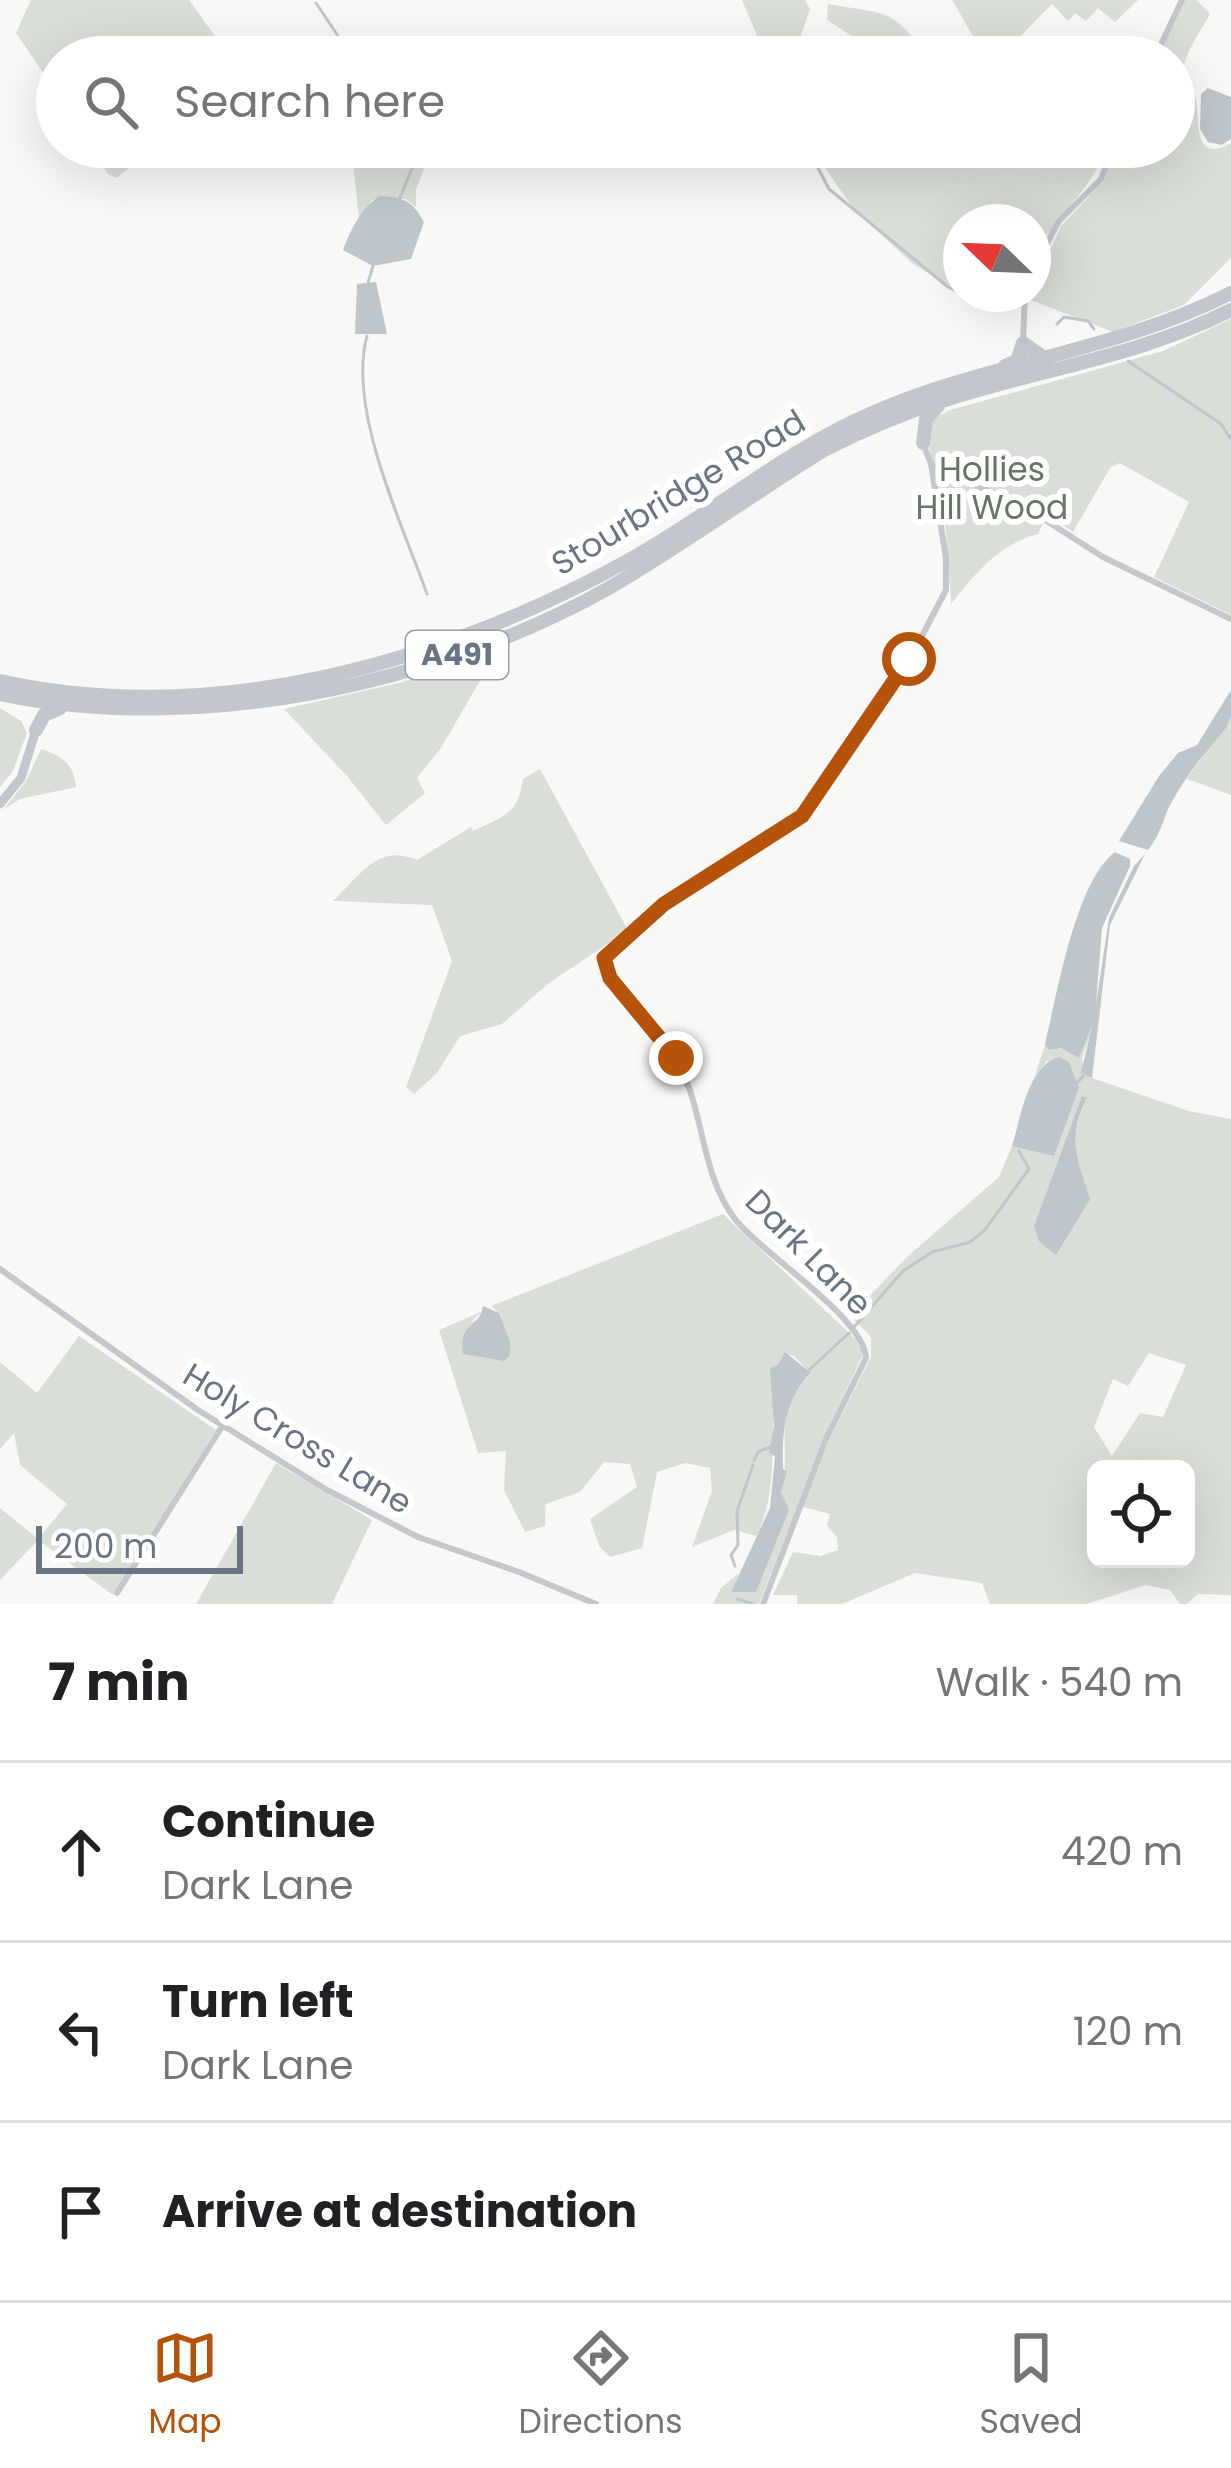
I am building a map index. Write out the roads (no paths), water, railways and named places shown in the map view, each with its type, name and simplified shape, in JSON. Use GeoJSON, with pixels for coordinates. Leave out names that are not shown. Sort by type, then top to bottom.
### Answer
{"type":"FeatureCollection","features":[{"type":"Feature","properties":{"kind":"highway","name":"Stourbridge Road"},"geometry":{"type":"LineString","coordinates":[[0,681],[70,693],[180,694],[302,680],[408,656],[526,612],[632,559],[777,463],[857,419],[935,388],[1168,322],[1231,293]]}},
{"type":"Feature","properties":{"kind":"highway","name":"Stourbridge Road"},"geometry":{"type":"LineString","coordinates":[[0,694],[71,706],[184,707],[368,680],[468,651],[606,589],[824,450],[885,421],[946,399],[1150,344],[1231,310]]}},
{"type":"Feature","properties":{"kind":"highway"},"geometry":{"type":"LineString","coordinates":[[995,372],[1016,361],[1023,343],[1047,360]]}},
{"type":"Feature","properties":{"kind":"highway"},"geometry":{"type":"LineString","coordinates":[[923,443],[926,419],[946,399]]}},
{"type":"Feature","properties":{"kind":"highway"},"geometry":{"type":"LineString","coordinates":[[885,421],[908,430],[923,443]]}},
{"type":"Feature","properties":{"kind":"highway"},"geometry":{"type":"LineString","coordinates":[[22,699],[35,715],[36,730]]}},
{"type":"Feature","properties":{"kind":"highway"},"geometry":{"type":"LineString","coordinates":[[36,730],[44,715],[71,706]]}},
{"type":"Feature","properties":{"kind":"street"},"geometry":{"type":"LineString","coordinates":[[1165,36],[1182,0]]}},
{"type":"Feature","properties":{"kind":"street"},"geometry":{"type":"LineString","coordinates":[[1051,235],[1105,168]]}},
{"type":"Feature","properties":{"kind":"street"},"geometry":{"type":"LineString","coordinates":[[1023,343],[1024,312]]}},
{"type":"Feature","properties":{"kind":"street","name":"Dark Lane"},"geometry":{"type":"LineString","coordinates":[[763,1604],[826,1439],[866,1358],[866,1344],[734,1218],[713,1181],[690,1088],[676,1058],[610,978],[604,958],[664,904],[802,816],[913,653],[946,590],[946,558],[931,464],[923,443]]}},
{"type":"Feature","properties":{"kind":"street"},"geometry":{"type":"LineString","coordinates":[[931,464],[1028,509],[1103,557],[1231,619]]}},
{"type":"Feature","properties":{"kind":"street"},"geometry":{"type":"LineString","coordinates":[[0,804],[21,778],[36,730]]}},
{"type":"Feature","properties":{"kind":"street","name":"Holy Cross Lane"},"geometry":{"type":"LineString","coordinates":[[0,1269],[64,1318],[327,1490],[418,1538],[596,1604]]}},
{"type":"Feature","properties":{"kind":"street"},"geometry":{"type":"LineString","coordinates":[[117,1593],[223,1425]]}},
{"type":"Feature","properties":{"kind":"waterway"},"geometry":{"type":"LineString","coordinates":[[316,3],[338,36]]}},
{"type":"Feature","properties":{"kind":"waterway"},"geometry":{"type":"LineString","coordinates":[[400,198],[412,168]]}},
{"type":"Feature","properties":{"kind":"waterway"},"geometry":{"type":"LineString","coordinates":[[818,168],[829,189],[943,283]]}},
{"type":"Feature","properties":{"kind":"waterway"},"geometry":{"type":"LineString","coordinates":[[368,283],[373,266]]}},
{"type":"Feature","properties":{"kind":"waterway"},"geometry":{"type":"LineString","coordinates":[[1057,324],[1064,317],[1088,321],[1094,329]]}},
{"type":"Feature","properties":{"kind":"waterway"},"geometry":{"type":"LineString","coordinates":[[367,336],[364,398],[371,431],[427,594]]}},
{"type":"Feature","properties":{"kind":"waterway"},"geometry":{"type":"LineString","coordinates":[[1128,361],[1221,424],[1231,439]]}},
{"type":"Feature","properties":{"kind":"waterway"},"geometry":{"type":"LineString","coordinates":[[1078,1082],[1083,1076]]}},
{"type":"Feature","properties":{"kind":"waterway"},"geometry":{"type":"LineString","coordinates":[[854,1327],[903,1271],[932,1252],[970,1242],[984,1231],[1029,1169],[1019,1151]]}},
{"type":"Feature","properties":{"kind":"waterway"},"geometry":{"type":"LineString","coordinates":[[809,1370],[849,1333]]}},
{"type":"Feature","properties":{"kind":"waterway"},"geometry":{"type":"LineString","coordinates":[[754,1460],[759,1451],[771,1447]]}},
{"type":"Feature","properties":{"kind":"waterway"},"geometry":{"type":"LineString","coordinates":[[735,1566],[731,1555],[738,1545],[737,1511],[753,1465]]}},
{"type":"Feature","properties":{"kind":"waterway"},"geometry":{"type":"LineString","coordinates":[[737,1599],[753,1604]]}},
{"type":"Feature","properties":{"kind":"park label","name":"Hollies Hill Wood"},"geometry":{"type":"Point","coordinates":[992,488]}}]}
